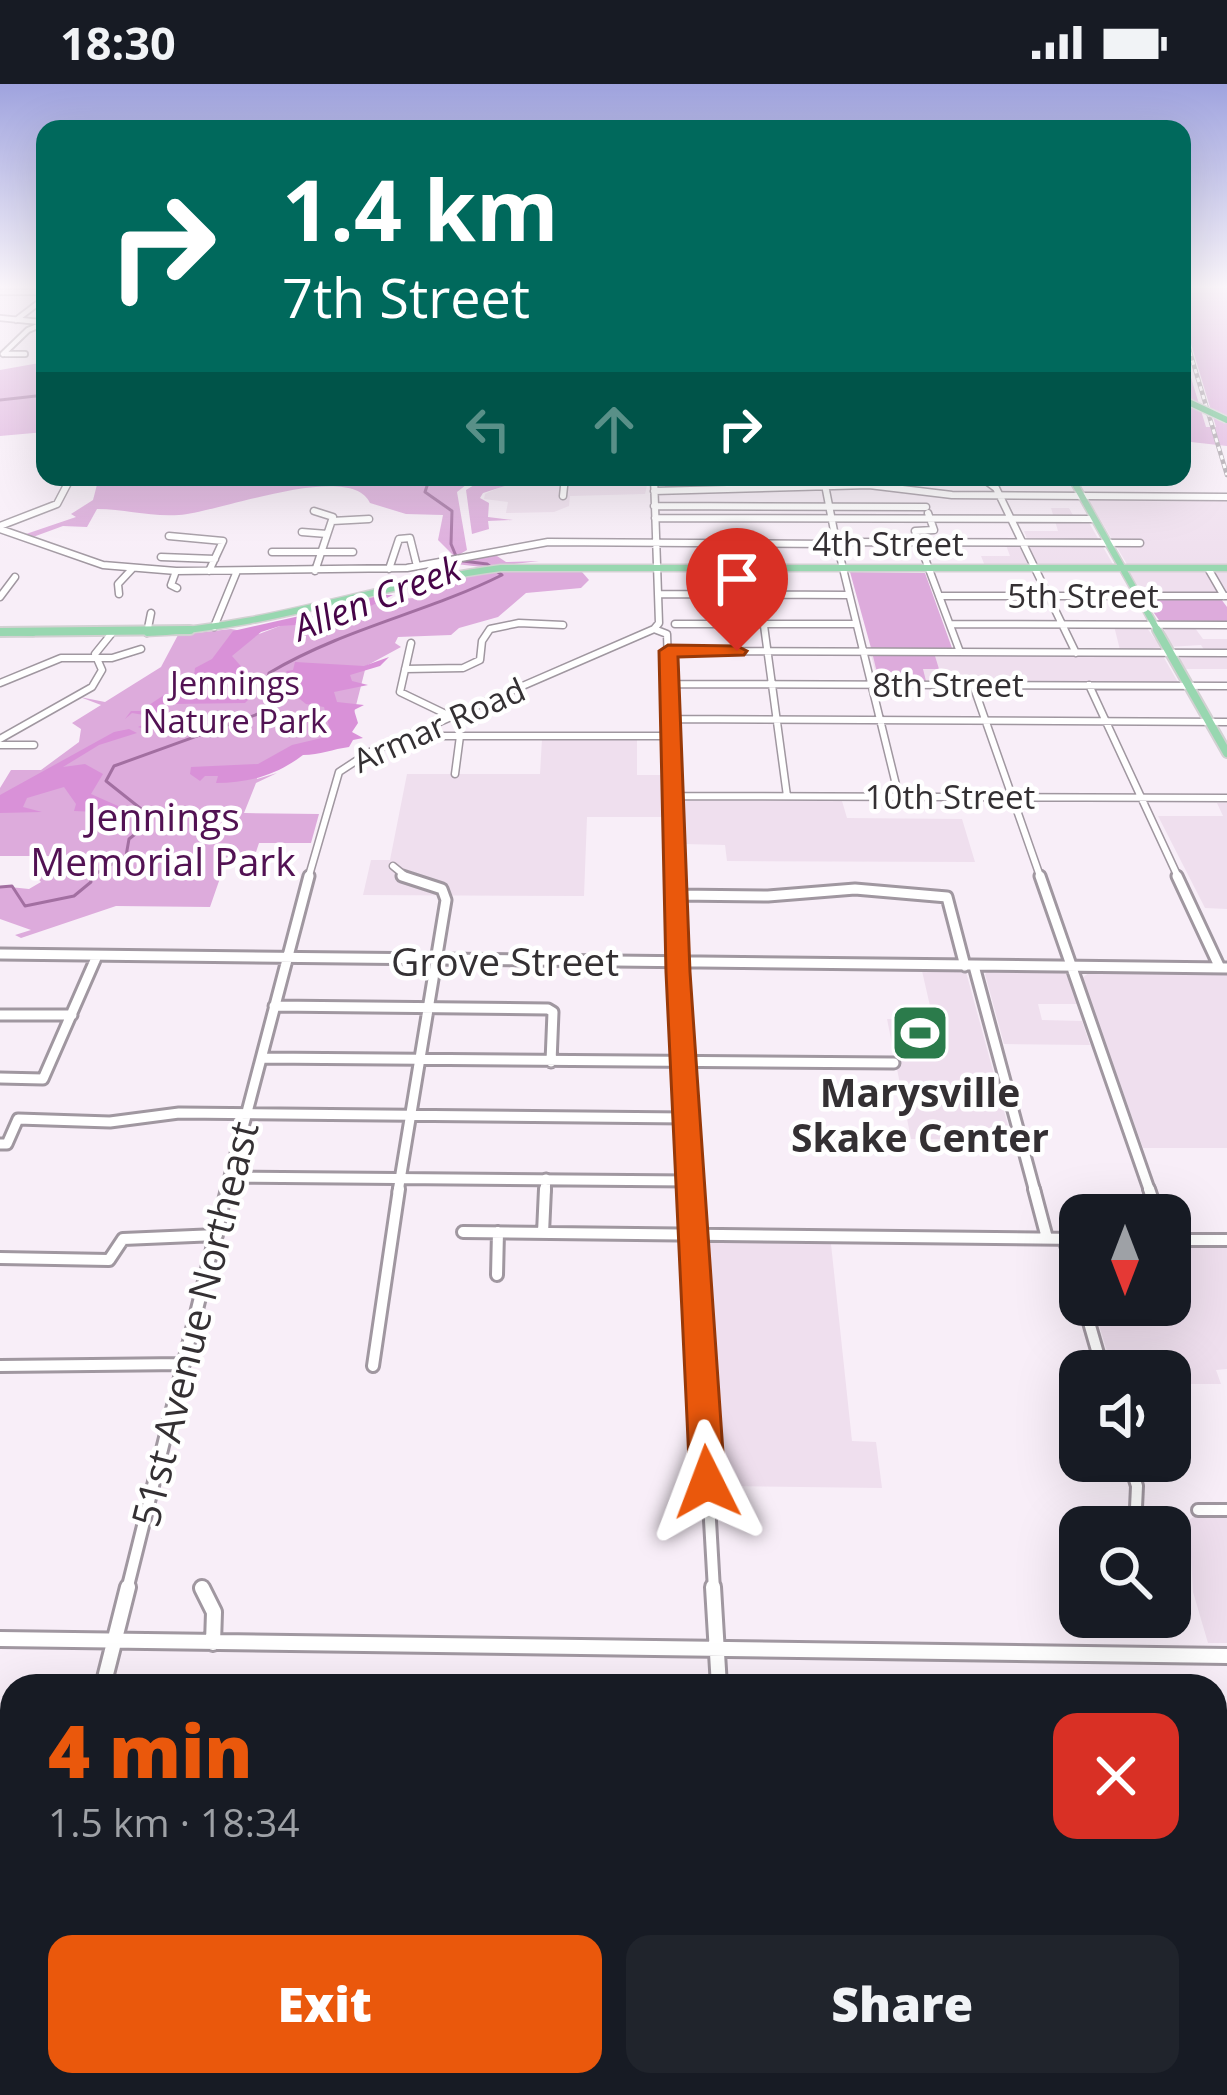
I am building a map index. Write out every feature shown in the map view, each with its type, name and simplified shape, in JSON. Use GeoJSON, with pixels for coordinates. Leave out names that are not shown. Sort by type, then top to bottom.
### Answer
{"type":"FeatureCollection","features":[{"type":"Feature","properties":{"kind":"highway"},"geometry":{"type":"LineString","coordinates":[[1191,395],[1227,417]]}},
{"type":"Feature","properties":{"kind":"main road"},"geometry":{"type":"LineString","coordinates":[[1075,486],[1227,753]]}},
{"type":"Feature","properties":{"kind":"main road","name":"4th Street"},"geometry":{"type":"LineString","coordinates":[[0,632],[147,633],[214,627],[413,580],[501,568],[1227,569]]}},
{"type":"Feature","properties":{"kind":"main road","name":"4th Street"},"geometry":{"type":"LineString","coordinates":[[1121,568],[1227,569]]}},
{"type":"Feature","properties":{"kind":"street"},"geometry":{"type":"LineString","coordinates":[[0,527],[55,506],[66,486]]}},
{"type":"Feature","properties":{"kind":"street"},"geometry":{"type":"LineString","coordinates":[[563,496],[564,486]]}},
{"type":"Feature","properties":{"kind":"street"},"geometry":{"type":"LineString","coordinates":[[654,486],[659,623],[654,629],[667,634],[678,963],[718,1674]]}},
{"type":"Feature","properties":{"kind":"street"},"geometry":{"type":"LineString","coordinates":[[654,491],[799,486]]}},
{"type":"Feature","properties":{"kind":"street"},"geometry":{"type":"LineString","coordinates":[[841,486],[1000,495],[1227,497]]}},
{"type":"Feature","properties":{"kind":"street"},"geometry":{"type":"LineString","coordinates":[[920,486],[934,530],[915,531],[960,652]]}},
{"type":"Feature","properties":{"kind":"street"},"geometry":{"type":"LineString","coordinates":[[990,486],[1000,495],[1076,653]]}},
{"type":"Feature","properties":{"kind":"street"},"geometry":{"type":"LineString","coordinates":[[1044,496],[1065,492],[1066,486]]}},
{"type":"Feature","properties":{"kind":"street"},"geometry":{"type":"LineString","coordinates":[[826,490],[899,797]]}},
{"type":"Feature","properties":{"kind":"street"},"geometry":{"type":"LineString","coordinates":[[654,506],[926,507]]}},
{"type":"Feature","properties":{"kind":"street"},"geometry":{"type":"LineString","coordinates":[[748,506],[788,796]]}},
{"type":"Feature","properties":{"kind":"street"},"geometry":{"type":"LineString","coordinates":[[314,511],[327,512],[332,521]]}},
{"type":"Feature","properties":{"kind":"street"},"geometry":{"type":"LineString","coordinates":[[655,518],[1093,519]]}},
{"type":"Feature","properties":{"kind":"street"},"geometry":{"type":"LineString","coordinates":[[332,521],[369,519]]}},
{"type":"Feature","properties":{"kind":"street"},"geometry":{"type":"LineString","coordinates":[[315,571],[332,521]]}},
{"type":"Feature","properties":{"kind":"street"},"geometry":{"type":"LineString","coordinates":[[0,527],[98,564],[237,572],[389,569],[539,543],[1140,543]]}},
{"type":"Feature","properties":{"kind":"street"},"geometry":{"type":"LineString","coordinates":[[302,532],[327,534]]}},
{"type":"Feature","properties":{"kind":"street"},"geometry":{"type":"LineString","coordinates":[[169,536],[223,541],[209,571]]}},
{"type":"Feature","properties":{"kind":"street"},"geometry":{"type":"LineString","coordinates":[[389,569],[399,539],[410,538],[417,566]]}},
{"type":"Feature","properties":{"kind":"street"},"geometry":{"type":"LineString","coordinates":[[272,552],[353,552]]}},
{"type":"Feature","properties":{"kind":"street"},"geometry":{"type":"LineString","coordinates":[[161,557],[215,559]]}},
{"type":"Feature","properties":{"kind":"street"},"geometry":{"type":"LineString","coordinates":[[119,594],[118,584],[132,568]]}},
{"type":"Feature","properties":{"kind":"street"},"geometry":{"type":"LineString","coordinates":[[1209,570],[1226,598]]}},
{"type":"Feature","properties":{"kind":"street"},"geometry":{"type":"LineString","coordinates":[[176,571],[171,585],[177,588]]}},
{"type":"Feature","properties":{"kind":"street"},"geometry":{"type":"LineString","coordinates":[[214,627],[237,572]]}},
{"type":"Feature","properties":{"kind":"street"},"geometry":{"type":"LineString","coordinates":[[0,597],[15,577]]}},
{"type":"Feature","properties":{"kind":"street"},"geometry":{"type":"LineString","coordinates":[[658,594],[848,595]]}},
{"type":"Feature","properties":{"kind":"street","name":"5th Street"},"geometry":{"type":"LineString","coordinates":[[939,596],[1226,598]]}},
{"type":"Feature","properties":{"kind":"street"},"geometry":{"type":"LineString","coordinates":[[147,633],[151,613]]}},
{"type":"Feature","properties":{"kind":"street"},"geometry":{"type":"LineString","coordinates":[[405,669],[471,667],[480,660],[482,641],[490,629],[519,623],[563,625]]}},
{"type":"Feature","properties":{"kind":"street"},"geometry":{"type":"LineString","coordinates":[[675,624],[856,624]]}},
{"type":"Feature","properties":{"kind":"street"},"geometry":{"type":"LineString","coordinates":[[950,624],[1227,625]]}},
{"type":"Feature","properties":{"kind":"street","name":"Armar Road"},"geometry":{"type":"LineString","coordinates":[[284,960],[339,772],[354,759],[654,629]]}},
{"type":"Feature","properties":{"kind":"street"},"geometry":{"type":"LineString","coordinates":[[98,658],[114,637],[112,633]]}},
{"type":"Feature","properties":{"kind":"street"},"geometry":{"type":"LineString","coordinates":[[411,644],[400,692],[452,717]]}},
{"type":"Feature","properties":{"kind":"street"},"geometry":{"type":"LineString","coordinates":[[0,682],[62,654],[98,658],[132,655],[141,649]]}},
{"type":"Feature","properties":{"kind":"street"},"geometry":{"type":"LineString","coordinates":[[668,651],[1227,653]]}},
{"type":"Feature","properties":{"kind":"street"},"geometry":{"type":"LineString","coordinates":[[0,742],[92,687],[102,670],[98,658]]}},
{"type":"Feature","properties":{"kind":"street"},"geometry":{"type":"LineString","coordinates":[[9,678],[25,683]]}},
{"type":"Feature","properties":{"kind":"street","name":"8th Street"},"geometry":{"type":"LineString","coordinates":[[669,684],[1227,686]]}},
{"type":"Feature","properties":{"kind":"street"},"geometry":{"type":"LineString","coordinates":[[973,685],[1151,1194]]}},
{"type":"Feature","properties":{"kind":"street"},"geometry":{"type":"LineString","coordinates":[[1089,686],[1223,968]]}},
{"type":"Feature","properties":{"kind":"street"},"geometry":{"type":"LineString","coordinates":[[670,719],[1227,722]]}},
{"type":"Feature","properties":{"kind":"street"},"geometry":{"type":"LineString","coordinates":[[420,731],[460,736],[671,736]]}},
{"type":"Feature","properties":{"kind":"street"},"geometry":{"type":"LineString","coordinates":[[454,774],[460,736]]}},
{"type":"Feature","properties":{"kind":"street"},"geometry":{"type":"LineString","coordinates":[[0,742],[34,745]]}},
{"type":"Feature","properties":{"kind":"street","name":"10th Street"},"geometry":{"type":"LineString","coordinates":[[673,796],[1227,798]]}},
{"type":"Feature","properties":{"kind":"street"},"geometry":{"type":"LineString","coordinates":[[373,1366],[416,1061],[446,894],[404,878],[393,866]]}},
{"type":"Feature","properties":{"kind":"street"},"geometry":{"type":"LineString","coordinates":[[676,895],[768,896],[855,889],[947,897],[1047,1238]]}},
{"type":"Feature","properties":{"kind":"street","name":"Grove Street"},"geometry":{"type":"LineString","coordinates":[[0,954],[1223,968]]}},
{"type":"Feature","properties":{"kind":"street"},"geometry":{"type":"LineString","coordinates":[[0,1078],[43,1079],[96,958]]}},
{"type":"Feature","properties":{"kind":"street","name":"51st Avenue Northeast"},"geometry":{"type":"LineString","coordinates":[[106,1674],[284,960]]}},
{"type":"Feature","properties":{"kind":"street"},"geometry":{"type":"LineString","coordinates":[[274,1006],[548,1009],[553,1012],[551,1062]]}},
{"type":"Feature","properties":{"kind":"street"},"geometry":{"type":"LineString","coordinates":[[0,1015],[72,1016]]}},
{"type":"Feature","properties":{"kind":"street"},"geometry":{"type":"LineString","coordinates":[[262,1058],[894,1063]]}},
{"type":"Feature","properties":{"kind":"street"},"geometry":{"type":"LineString","coordinates":[[0,1144],[7,1144],[18,1119],[110,1122],[179,1113],[686,1118]]}},
{"type":"Feature","properties":{"kind":"street"},"geometry":{"type":"LineString","coordinates":[[232,1177],[690,1181]]}},
{"type":"Feature","properties":{"kind":"street"},"geometry":{"type":"LineString","coordinates":[[543,1233],[546,1179]]}},
{"type":"Feature","properties":{"kind":"street"},"geometry":{"type":"LineString","coordinates":[[464,1232],[1059,1238]]}},
{"type":"Feature","properties":{"kind":"street"},"geometry":{"type":"LineString","coordinates":[[497,1275],[499,1232]]}},
{"type":"Feature","properties":{"kind":"street"},"geometry":{"type":"LineString","coordinates":[[0,1258],[109,1260],[123,1239],[137,1235],[217,1235]]}},
{"type":"Feature","properties":{"kind":"street"},"geometry":{"type":"LineString","coordinates":[[1191,1240],[1227,1240]]}},
{"type":"Feature","properties":{"kind":"street"},"geometry":{"type":"LineString","coordinates":[[0,1366],[184,1364]]}},
{"type":"Feature","properties":{"kind":"street"},"geometry":{"type":"LineString","coordinates":[[1198,1510],[1227,1510]]}},
{"type":"Feature","properties":{"kind":"street"},"geometry":{"type":"LineString","coordinates":[[202,1588],[214,1612],[213,1643]]}},
{"type":"Feature","properties":{"kind":"street"},"geometry":{"type":"LineString","coordinates":[[0,1639],[1227,1656]]}},
{"type":"Feature","properties":{"kind":"shaded area"},"geometry":{"type":"Polygon","coordinates":[[[503,486],[647,486],[645,494],[570,496],[569,506],[554,512],[506,513],[508,502],[484,499],[503,486]]]}},
{"type":"Feature","properties":{"kind":"shaded area"},"geometry":{"type":"Polygon","coordinates":[[[1088,499],[1227,499],[1227,566],[1128,566],[1088,499]]]}},
{"type":"Feature","properties":{"kind":"shaded area"},"geometry":{"type":"Polygon","coordinates":[[[1051,508],[1069,508],[1076,521],[1088,521],[1114,566],[985,566],[981,556],[1010,556],[1006,545],[1029,544],[1024,531],[1058,531],[1051,508]]]}},
{"type":"Feature","properties":{"kind":"shaded area"},"geometry":{"type":"Polygon","coordinates":[[[1129,572],[1227,572],[1227,594],[1143,594],[1129,572]]]}},
{"type":"Feature","properties":{"kind":"shaded area"},"geometry":{"type":"Polygon","coordinates":[[[1114,626],[1147,628],[1155,639],[1167,638],[1164,628],[1195,628],[1203,639],[1227,639],[1227,669],[1186,669],[1179,658],[1208,656],[1201,645],[1120,650],[1114,626]]]}},
{"type":"Feature","properties":{"kind":"shaded area"},"geometry":{"type":"Polygon","coordinates":[[[871,655],[1163,656],[1179,684],[878,682],[871,655]]]}},
{"type":"Feature","properties":{"kind":"shaded area"},"geometry":{"type":"Polygon","coordinates":[[[542,739],[637,739],[637,775],[666,775],[666,817],[587,817],[584,896],[363,895],[371,860],[390,860],[407,774],[540,774],[542,739]]]}},
{"type":"Feature","properties":{"kind":"shaded area"},"geometry":{"type":"Polygon","coordinates":[[[681,801],[842,801],[847,818],[962,819],[975,862],[727,861],[725,845],[683,844],[681,801]]]}},
{"type":"Feature","properties":{"kind":"shaded area"},"geometry":{"type":"Polygon","coordinates":[[[1217,803],[1227,803],[1227,909],[1205,908],[1158,816],[1223,816],[1217,803]]]}},
{"type":"Feature","properties":{"kind":"shaded area"},"geometry":{"type":"Polygon","coordinates":[[[990,970],[1065,972],[1081,1004],[1038,1004],[1042,1020],[1082,1021],[1090,1045],[1004,1044],[985,974],[990,970]]]}},
{"type":"Feature","properties":{"kind":"shaded area"},"geometry":{"type":"Polygon","coordinates":[[[922,971],[966,972],[1012,1140],[911,1139],[887,1019],[933,1019],[922,971]]]}},
{"type":"Feature","properties":{"kind":"shaded area"},"geometry":{"type":"Polygon","coordinates":[[[1090,972],[1227,972],[1227,1148],[1143,1148],[1082,978],[1090,972]]]}},
{"type":"Feature","properties":{"kind":"shaded area"},"geometry":{"type":"Polygon","coordinates":[[[703,1242],[831,1244],[852,1441],[876,1442],[882,1488],[719,1486],[703,1242]]]}},
{"type":"Feature","properties":{"kind":"shaded area"},"geometry":{"type":"Polygon","coordinates":[[[1191,1246],[1227,1246],[1227,1369],[1216,1370],[1221,1384],[1191,1384],[1191,1350],[1107,1350],[1099,1326],[1191,1326],[1191,1246]]]}},
{"type":"Feature","properties":{"kind":"shaded area"},"geometry":{"type":"Polygon","coordinates":[[[1199,1513],[1227,1513],[1227,1643],[1208,1643],[1193,1592],[1191,1519],[1199,1513]]]}},
{"type":"Feature","properties":{"kind":"green space"},"geometry":{"type":"Polygon","coordinates":[[[0,379],[36,379],[36,433],[0,436],[0,379]]]}},
{"type":"Feature","properties":{"kind":"green space"},"geometry":{"type":"Polygon","coordinates":[[[1191,379],[1206,427],[1216,427],[1202,379],[1227,379],[1227,446],[1191,442],[1191,379]]]}},
{"type":"Feature","properties":{"kind":"green space"},"geometry":{"type":"Polygon","coordinates":[[[97,486],[337,486],[281,492],[179,515],[97,509],[87,527],[63,526],[33,537],[26,534],[76,517],[71,514],[93,500],[97,486]]]}},
{"type":"Feature","properties":{"kind":"green space"},"geometry":{"type":"Polygon","coordinates":[[[337,486],[465,486],[457,492],[467,550],[455,557],[438,540],[443,515],[406,514],[370,503],[358,491],[337,486]]]}},
{"type":"Feature","properties":{"kind":"green space"},"geometry":{"type":"Polygon","coordinates":[[[505,486],[480,498],[489,503],[488,517],[513,520],[488,521],[489,529],[472,534],[466,490],[505,486]]]}},
{"type":"Feature","properties":{"kind":"green space"},"geometry":{"type":"Polygon","coordinates":[[[494,554],[506,562],[539,561],[497,566],[501,571],[582,572],[589,580],[581,588],[526,593],[498,617],[459,628],[451,635],[398,637],[395,643],[401,647],[366,666],[347,741],[298,746],[258,773],[257,779],[277,773],[256,783],[244,813],[319,814],[311,843],[259,843],[254,858],[227,858],[210,907],[116,906],[21,938],[15,935],[31,930],[0,919],[0,886],[29,889],[41,882],[36,876],[60,863],[75,866],[63,874],[96,869],[95,856],[0,856],[0,788],[11,770],[41,770],[79,742],[81,729],[72,723],[101,705],[80,697],[105,702],[161,667],[178,635],[231,629],[259,634],[280,626],[332,625],[344,619],[348,601],[385,590],[382,601],[413,598],[416,584],[485,572],[482,567],[456,564],[494,554]]]}},
{"type":"Feature","properties":{"kind":"green space"},"geometry":{"type":"Polygon","coordinates":[[[850,572],[925,573],[952,648],[871,648],[850,572]]]}},
{"type":"Feature","properties":{"kind":"green space","name":"Jennings Nature Park"},"geometry":{"type":"Polygon","coordinates":[[[383,591],[383,595],[393,595],[332,625],[280,626],[261,632],[232,656],[246,672],[242,683],[249,699],[245,703],[173,704],[166,707],[167,717],[200,715],[151,731],[138,727],[150,722],[150,716],[132,713],[125,719],[131,711],[140,711],[167,693],[229,695],[230,688],[194,676],[195,668],[212,659],[233,631],[304,615],[331,618],[342,614],[352,599],[383,591]]]}},
{"type":"Feature","properties":{"kind":"green space"},"geometry":{"type":"Polygon","coordinates":[[[1221,599],[1227,607],[1227,623],[1161,623],[1145,600],[1221,599]]]}},
{"type":"Feature","properties":{"kind":"green space"},"geometry":{"type":"Polygon","coordinates":[[[873,656],[935,656],[939,669],[923,669],[926,681],[879,681],[873,656]]]}},
{"type":"Feature","properties":{"kind":"green space"},"geometry":{"type":"Polygon","coordinates":[[[389,657],[380,666],[350,675],[352,681],[368,685],[334,692],[337,702],[364,705],[354,710],[358,723],[352,732],[363,738],[353,740],[349,747],[303,755],[273,773],[240,781],[216,783],[218,776],[205,776],[200,781],[190,774],[191,767],[258,764],[292,745],[326,737],[330,730],[324,707],[306,704],[291,692],[295,682],[286,671],[293,670],[295,662],[364,666],[389,657]]]}},
{"type":"Feature","properties":{"kind":"green space"},"geometry":{"type":"Polygon","coordinates":[[[129,729],[137,733],[99,745],[63,767],[85,764],[103,774],[91,794],[118,806],[122,813],[74,811],[76,804],[64,787],[27,798],[23,807],[42,812],[0,813],[0,795],[114,732],[129,729]]]}},
{"type":"Feature","properties":{"kind":"waterway"},"geometry":{"type":"LineString","coordinates":[[0,400],[36,396]]}},
{"type":"Feature","properties":{"kind":"waterway","name":"Allen Creek"},"geometry":{"type":"LineString","coordinates":[[427,486],[425,492],[452,511],[451,544],[456,556]]}},
{"type":"Feature","properties":{"kind":"waterway","name":"Allen Creek"},"geometry":{"type":"LineString","coordinates":[[0,887],[12,886],[25,906],[74,896],[91,882],[90,877],[126,856],[129,839],[148,824],[145,812],[106,781],[114,766],[258,714],[269,702],[265,690],[269,673],[327,644],[502,575],[487,564],[463,561]]}},
{"type":"Feature","properties":{"kind":"railway"},"geometry":{"type":"LineString","coordinates":[[1198,379],[1227,475]]}},
{"type":"Feature","properties":{"kind":"place","name":"Marysville Skake Center"},"geometry":{"type":"Point","coordinates":[920,1033]}},
{"type":"Feature","properties":{"kind":"route"},"geometry":{"type":"LineString","coordinates":[[707,1482],[678,972],[668,651],[737,651]]}},
{"type":"Feature","properties":{"kind":"park label","name":"Jennings Memorial Park"},"geometry":{"type":"Point","coordinates":[163,840]}}]}
